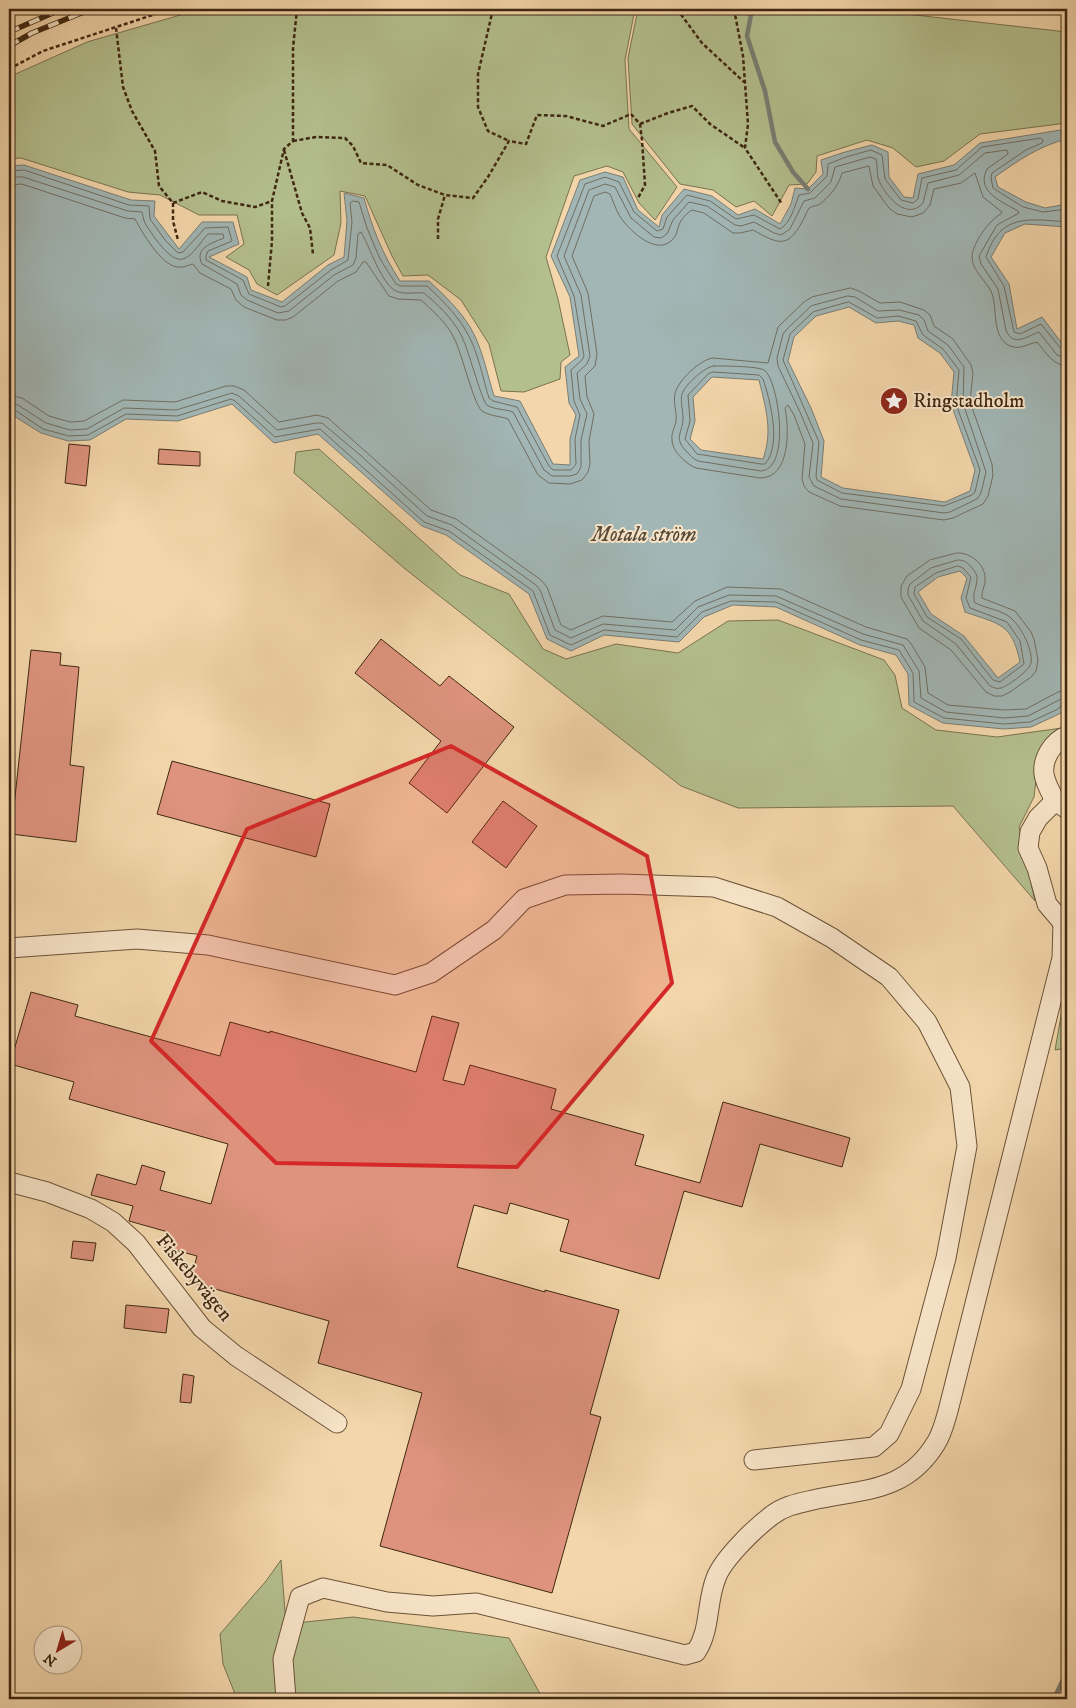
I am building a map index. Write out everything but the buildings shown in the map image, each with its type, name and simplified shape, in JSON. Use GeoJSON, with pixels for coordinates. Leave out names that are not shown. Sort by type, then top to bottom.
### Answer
{"type":"FeatureCollection","features":[{"type":"Feature","properties":{"kind":"street"},"geometry":{"type":"LineString","coordinates":[[286,1698],[283,1659],[300,1597],[323,1588],[388,1602],[432,1606],[476,1603],[685,1655],[696,1652],[704,1640],[716,1578],[731,1554],[770,1516],[787,1506],[883,1487],[905,1476],[922,1463],[937,1442],[948,1411],[1062,958],[1065,919],[1047,904],[1037,868],[1028,848],[1030,832],[1038,818],[1061,805],[1044,774],[1046,758],[1052,747],[1067,736]]}},
{"type":"Feature","properties":{"kind":"street"},"geometry":{"type":"LineString","coordinates":[[9,948],[137,939],[199,944],[395,985],[431,973],[494,930],[524,899],[565,885],[630,884],[714,887],[777,907],[832,938],[889,977],[927,1022],[960,1087],[967,1146],[946,1258],[911,1389],[889,1434],[874,1447],[754,1460]]}},
{"type":"Feature","properties":{"kind":"street","name":"Fiskebyvägen"},"geometry":{"type":"LineString","coordinates":[[9,1182],[47,1192],[91,1209],[113,1222],[136,1243],[202,1328],[236,1356],[336,1423]]}},
{"type":"Feature","properties":{"kind":"path"},"geometry":{"type":"LineString","coordinates":[[9,69],[43,50],[172,9]]}},
{"type":"Feature","properties":{"kind":"path"},"geometry":{"type":"LineString","coordinates":[[293,141],[294,48],[297,9]]}},
{"type":"Feature","properties":{"kind":"path"},"geometry":{"type":"LineString","coordinates":[[493,9],[478,74],[478,107],[488,132],[510,141],[526,144],[537,114],[566,116],[603,126],[631,114],[640,124],[645,186],[638,198]]}},
{"type":"Feature","properties":{"kind":"path"},"geometry":{"type":"LineString","coordinates":[[507,9],[520,12],[542,9]]}},
{"type":"Feature","properties":{"kind":"path"},"geometry":{"type":"LineString","coordinates":[[678,9],[702,43],[745,83]]}},
{"type":"Feature","properties":{"kind":"path"},"geometry":{"type":"LineString","coordinates":[[734,9],[743,56],[748,124],[745,148]]}},
{"type":"Feature","properties":{"kind":"path"},"geometry":{"type":"LineString","coordinates":[[116,28],[124,87],[132,111],[155,151],[159,186],[173,203],[173,221],[178,240]]}},
{"type":"Feature","properties":{"kind":"path"},"geometry":{"type":"LineString","coordinates":[[640,124],[692,106],[710,124],[745,148],[782,204]]}},
{"type":"Feature","properties":{"kind":"path"},"geometry":{"type":"LineString","coordinates":[[268,286],[272,241],[272,200],[284,149],[293,141],[316,137],[345,138],[353,146],[361,163],[387,165],[418,185],[445,195],[473,198],[510,141]]}},
{"type":"Feature","properties":{"kind":"path"},"geometry":{"type":"LineString","coordinates":[[284,149],[296,186],[302,213],[310,228],[313,254]]}},
{"type":"Feature","properties":{"kind":"path"},"geometry":{"type":"LineString","coordinates":[[173,203],[202,192],[222,202],[255,207],[272,200]]}},
{"type":"Feature","properties":{"kind":"path"},"geometry":{"type":"LineString","coordinates":[[438,239],[438,219],[445,195]]}},
{"type":"Feature","properties":{"kind":"highlighted area"},"geometry":{"type":"Polygon","coordinates":[[[451,746],[647,856],[672,983],[517,1167],[276,1163],[151,1041],[247,829],[451,746]]]}},
{"type":"Feature","properties":{"kind":"green space"},"geometry":{"type":"Polygon","coordinates":[[[201,9],[635,9],[625,60],[629,129],[677,187],[655,220],[639,203],[623,172],[607,166],[574,176],[546,257],[558,299],[570,355],[561,362],[560,379],[524,392],[501,391],[489,344],[461,300],[428,275],[403,276],[365,196],[340,191],[341,223],[334,255],[277,295],[257,284],[249,270],[226,257],[244,244],[237,215],[199,215],[160,195],[128,192],[21,158],[9,159],[9,77],[87,42],[201,9]]]}},
{"type":"Feature","properties":{"kind":"green space"},"geometry":{"type":"Polygon","coordinates":[[[638,9],[861,9],[1067,32],[1067,123],[980,134],[944,161],[916,167],[893,148],[867,140],[817,156],[816,172],[807,184],[789,185],[772,216],[754,201],[736,207],[713,190],[680,184],[632,124],[628,58],[638,9]]]}},
{"type":"Feature","properties":{"kind":"green space"},"geometry":{"type":"Polygon","coordinates":[[[319,449],[460,575],[509,594],[543,649],[566,659],[616,644],[678,653],[728,621],[778,620],[884,660],[895,675],[902,708],[936,730],[997,737],[1062,728],[1039,754],[1034,797],[1019,827],[1035,901],[953,806],[738,808],[681,786],[404,568],[294,473],[296,452],[319,449]]]}},
{"type":"Feature","properties":{"kind":"green space"},"geometry":{"type":"Polygon","coordinates":[[[1067,982],[1067,1048],[1055,1050],[1067,982]]]}},
{"type":"Feature","properties":{"kind":"green space"},"geometry":{"type":"Polygon","coordinates":[[[281,1560],[286,1624],[353,1617],[509,1638],[543,1699],[237,1699],[223,1664],[220,1634],[266,1581],[281,1560]]]}},
{"type":"Feature","properties":{"kind":"water","name":"Motala ström"},"geometry":{"type":"Polygon","coordinates":[[[1067,129],[1067,139],[1039,149],[995,177],[998,187],[1026,202],[1045,208],[1067,204],[1067,227],[1025,224],[1005,233],[991,257],[1009,284],[1017,329],[1042,317],[1067,350],[1067,708],[1059,714],[1031,727],[1004,729],[943,723],[909,705],[908,674],[896,655],[860,645],[776,607],[733,605],[704,617],[679,642],[604,635],[571,651],[547,639],[529,594],[446,535],[422,526],[318,434],[274,443],[232,404],[178,421],[126,419],[90,440],[68,441],[41,433],[9,413],[9,166],[24,165],[131,200],[155,201],[154,216],[179,249],[202,222],[233,222],[239,244],[209,257],[247,277],[251,290],[282,302],[328,265],[344,257],[347,221],[344,193],[364,198],[379,241],[400,281],[429,281],[451,302],[466,320],[478,343],[494,396],[520,401],[553,464],[570,465],[570,439],[576,415],[569,403],[565,367],[579,356],[570,297],[551,256],[580,180],[605,172],[623,177],[638,210],[659,227],[662,215],[684,189],[712,196],[738,215],[755,209],[780,224],[791,204],[795,188],[808,189],[823,174],[821,160],[872,145],[888,152],[889,177],[904,197],[913,198],[918,174],[954,165],[980,143],[1067,129]],[[849,307],[816,316],[794,337],[788,361],[811,408],[824,441],[821,477],[843,488],[945,502],[970,491],[975,470],[951,404],[954,372],[940,353],[918,338],[914,325],[898,321],[876,323],[849,307]],[[712,377],[693,397],[695,421],[690,439],[701,450],[763,459],[768,439],[768,429],[759,380],[712,377]],[[960,571],[938,577],[918,592],[931,614],[964,636],[998,678],[1020,662],[1013,639],[1008,632],[987,619],[965,612],[961,598],[967,578],[960,571]]]}},
{"type":"Feature","properties":{"kind":"waterway"},"geometry":{"type":"LineString","coordinates":[[752,9],[747,36],[765,91],[775,142],[793,172],[808,189]]}},
{"type":"Feature","properties":{"kind":"waterway"},"geometry":{"type":"LineString","coordinates":[[1054,1699],[1067,1671]]}},
{"type":"Feature","properties":{"kind":"railway"},"geometry":{"type":"LineString","coordinates":[[9,32],[62,9]]}},
{"type":"Feature","properties":{"kind":"railway"},"geometry":{"type":"LineString","coordinates":[[9,46],[32,33],[91,9]]}},
{"type":"Feature","properties":{"kind":"railway"},"geometry":{"type":"LineString","coordinates":[[1061,9],[1067,9]]}},
{"type":"Feature","properties":{"kind":"place","name":"Ringstadholm"},"geometry":{"type":"Point","coordinates":[894,401]}}]}
